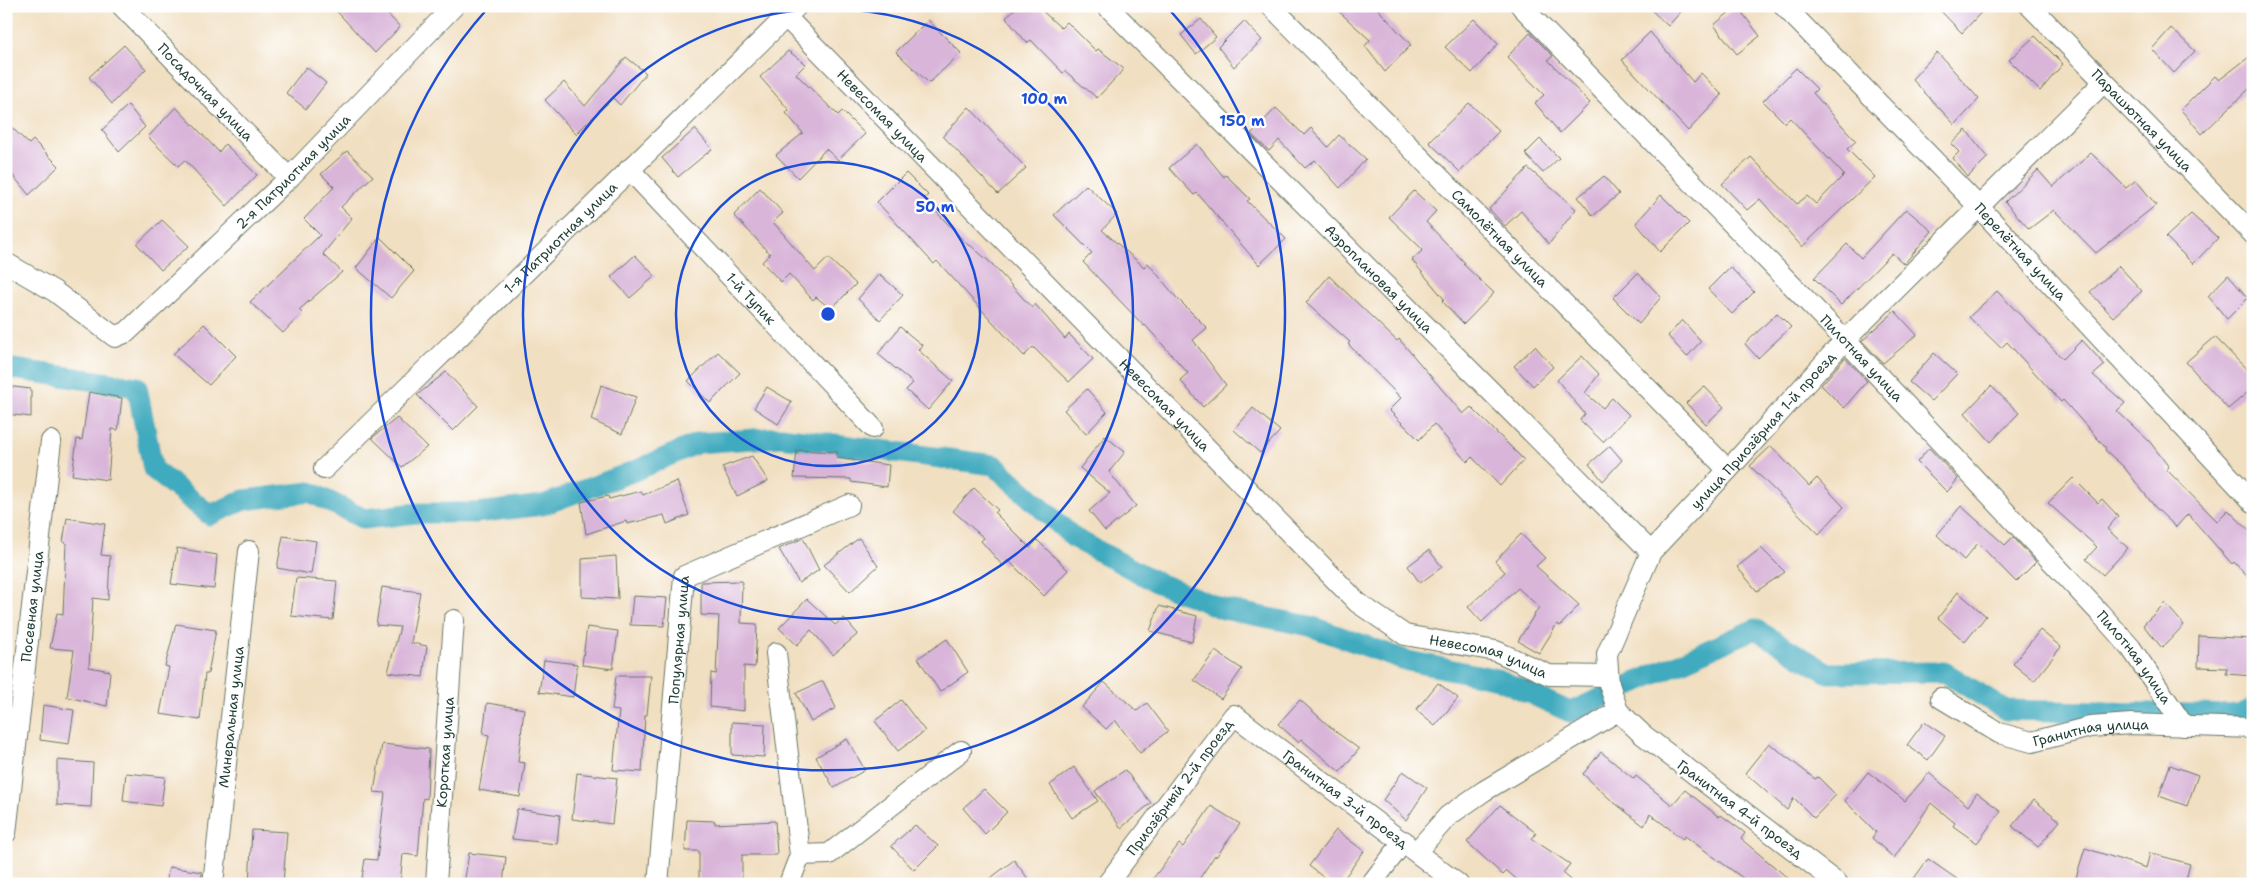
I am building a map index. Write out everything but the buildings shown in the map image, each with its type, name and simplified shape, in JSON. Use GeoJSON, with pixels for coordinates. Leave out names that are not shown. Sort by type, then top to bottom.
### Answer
{"type":"FeatureCollection","features":[{"type":"Feature","properties":{"kind":"street","name":"Посадочная улица"},"geometry":{"type":"LineString","coordinates":[[122,6],[289,178]]}},
{"type":"Feature","properties":{"kind":"street","name":"Аэроплановая улица"},"geometry":{"type":"LineString","coordinates":[[1107,6],[1650,552]]}},
{"type":"Feature","properties":{"kind":"street","name":"Самолётная улица"},"geometry":{"type":"LineString","coordinates":[[1271,6],[1728,470]]}},
{"type":"Feature","properties":{"kind":"street","name":"Пилотная улица"},"geometry":{"type":"LineString","coordinates":[[1521,6],[1845,340],[2099,612],[2131,648],[2184,725]]}},
{"type":"Feature","properties":{"kind":"street","name":"Перелётная улица"},"geometry":{"type":"LineString","coordinates":[[1784,6],[1979,207],[2253,502]]}},
{"type":"Feature","properties":{"kind":"street","name":"Парашютная улица"},"geometry":{"type":"LineString","coordinates":[[2030,6],[2250,227]]}},
{"type":"Feature","properties":{"kind":"street","name":"2-я Патриотная улица"},"geometry":{"type":"LineString","coordinates":[[6,263],[54,290],[115,336],[127,332],[289,178],[449,8]]}},
{"type":"Feature","properties":{"kind":"street","name":"1-я Патриотная улица"},"geometry":{"type":"LineString","coordinates":[[324,469],[791,11]]}},
{"type":"Feature","properties":{"kind":"street","name":"Невесомая улица"},"geometry":{"type":"LineString","coordinates":[[791,11],[1358,603],[1405,635],[1496,651],[1549,675],[1608,680]]}},
{"type":"Feature","properties":{"kind":"street","name":"улица Приозёрная 1-й проезд"},"geometry":{"type":"LineString","coordinates":[[1642,734],[1618,710],[1608,680],[1606,654],[1650,552],[1728,470],[1845,340],[2104,82]]}},
{"type":"Feature","properties":{"kind":"street","name":"1-й Тупик"},"geometry":{"type":"LineString","coordinates":[[629,169],[873,428]]}},
{"type":"Feature","properties":{"kind":"street","name":"Посевная улица"},"geometry":{"type":"LineString","coordinates":[[6,833],[51,441]]}},
{"type":"Feature","properties":{"kind":"street","name":"Популярная улица"},"geometry":{"type":"LineString","coordinates":[[658,884],[684,576],[850,506]]}},
{"type":"Feature","properties":{"kind":"street","name":"Минеральная улица"},"geometry":{"type":"LineString","coordinates":[[213,884],[249,551]]}},
{"type":"Feature","properties":{"kind":"street","name":"Короткая улица"},"geometry":{"type":"LineString","coordinates":[[436,884],[454,620]]}},
{"type":"Feature","properties":{"kind":"street"},"geometry":{"type":"LineString","coordinates":[[776,653],[800,855],[788,884]]}},
{"type":"Feature","properties":{"kind":"street","name":"Гранитная улица"},"geometry":{"type":"LineString","coordinates":[[1941,698],[1999,733],[2032,742],[2090,727],[2131,724],[2253,728]]}},
{"type":"Feature","properties":{"kind":"street"},"geometry":{"type":"LineString","coordinates":[[1371,884],[1410,846],[1448,816],[1484,791],[1618,710]]}},
{"type":"Feature","properties":{"kind":"street","name":"Гранитная 3-й проезд"},"geometry":{"type":"LineString","coordinates":[[1234,715],[1458,884]]}},
{"type":"Feature","properties":{"kind":"street","name":"Приозёрный 2-й проезд"},"geometry":{"type":"LineString","coordinates":[[1107,884],[1234,715]]}},
{"type":"Feature","properties":{"kind":"street","name":"Гранитная 4-й проезд"},"geometry":{"type":"LineString","coordinates":[[1642,734],[1838,884]]}},
{"type":"Feature","properties":{"kind":"street"},"geometry":{"type":"LineString","coordinates":[[800,855],[829,854],[961,751]]}},
{"type":"Feature","properties":{"kind":"waterway"},"geometry":{"type":"LineString","coordinates":[[6,368],[137,387],[153,469],[210,515],[244,500],[310,492],[364,519],[417,513],[476,513],[543,505],[637,470],[698,443],[781,437],[994,465],[1074,538],[1158,583],[1223,609],[1310,626],[1408,661],[1498,679],[1570,712],[1755,629],[1828,673],[1944,672],[2006,710],[2239,715],[2253,709]]}}]}
